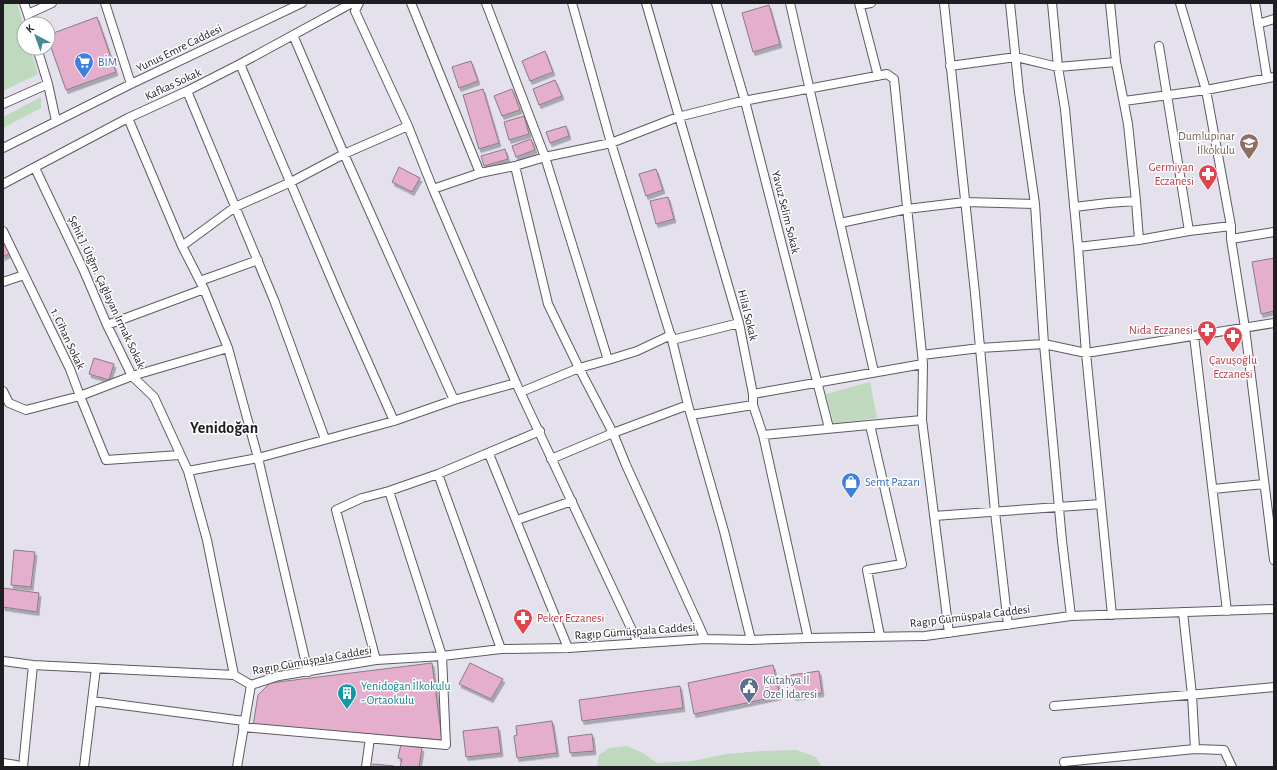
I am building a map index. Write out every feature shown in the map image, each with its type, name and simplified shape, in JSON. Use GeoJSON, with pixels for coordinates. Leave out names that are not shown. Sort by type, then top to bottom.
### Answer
{"type":"FeatureCollection","features":[{"type":"Feature","properties":{"kind":"main road"},"geometry":{"type":"LineString","coordinates":[[3,765],[16,767]]}},
{"type":"Feature","properties":{"kind":"street"},"geometry":{"type":"LineString","coordinates":[[24,3],[28,14],[52,3]]}},
{"type":"Feature","properties":{"kind":"street"},"geometry":{"type":"LineString","coordinates":[[105,3],[131,84]]}},
{"type":"Feature","properties":{"kind":"street","name":"Yunus Emre Caddesi"},"geometry":{"type":"LineString","coordinates":[[3,148],[131,84],[302,3]]}},
{"type":"Feature","properties":{"kind":"street","name":"Kafkas Sokak"},"geometry":{"type":"LineString","coordinates":[[3,184],[128,118],[187,91],[240,64],[352,3]]}},
{"type":"Feature","properties":{"kind":"street"},"geometry":{"type":"LineString","coordinates":[[359,3],[355,11],[408,126],[433,189],[516,383],[540,431],[551,459],[638,643]]}},
{"type":"Feature","properties":{"kind":"street"},"geometry":{"type":"LineString","coordinates":[[411,3],[480,173]]}},
{"type":"Feature","properties":{"kind":"street"},"geometry":{"type":"LineString","coordinates":[[486,3],[544,157],[608,360]]}},
{"type":"Feature","properties":{"kind":"street"},"geometry":{"type":"LineString","coordinates":[[572,3],[611,143],[671,338],[688,405],[724,531],[751,640]]}},
{"type":"Feature","properties":{"kind":"street","name":"Hilal Sokak"},"geometry":{"type":"LineString","coordinates":[[646,3],[739,323],[753,394],[753,405],[763,435],[808,638]]}},
{"type":"Feature","properties":{"kind":"street","name":"Yavuz Selim Sokak"},"geometry":{"type":"LineString","coordinates":[[716,3],[745,101],[829,428]]}},
{"type":"Feature","properties":{"kind":"street"},"geometry":{"type":"LineString","coordinates":[[790,3],[874,372]]}},
{"type":"Feature","properties":{"kind":"street"},"geometry":{"type":"LineString","coordinates":[[871,3],[860,4],[878,76]]}},
{"type":"Feature","properties":{"kind":"street"},"geometry":{"type":"LineString","coordinates":[[944,3],[980,348],[995,512],[1008,625]]}},
{"type":"Feature","properties":{"kind":"street"},"geometry":{"type":"LineString","coordinates":[[1010,3],[1035,204],[1044,344],[1071,616]]}},
{"type":"Feature","properties":{"kind":"street"},"geometry":{"type":"LineString","coordinates":[[1052,3],[1058,67],[1065,109],[1086,353],[1112,615]]}},
{"type":"Feature","properties":{"kind":"street"},"geometry":{"type":"LineString","coordinates":[[1112,3],[1116,62],[1124,101],[1136,201],[1139,240]]}},
{"type":"Feature","properties":{"kind":"street"},"geometry":{"type":"LineString","coordinates":[[1180,3],[1206,90],[1231,226],[1231,239],[1245,328],[1274,560]]}},
{"type":"Feature","properties":{"kind":"street"},"geometry":{"type":"LineString","coordinates":[[1124,101],[1206,90],[1271,78],[1254,3]]}},
{"type":"Feature","properties":{"kind":"street"},"geometry":{"type":"LineString","coordinates":[[1258,24],[1274,19]]}},
{"type":"Feature","properties":{"kind":"street"},"geometry":{"type":"LineString","coordinates":[[294,35],[344,154],[454,400]]}},
{"type":"Feature","properties":{"kind":"street"},"geometry":{"type":"LineString","coordinates":[[1159,46],[1189,231]]}},
{"type":"Feature","properties":{"kind":"street"},"geometry":{"type":"LineString","coordinates":[[39,56],[48,84],[56,121]]}},
{"type":"Feature","properties":{"kind":"street"},"geometry":{"type":"LineString","coordinates":[[950,66],[1016,57],[1058,67],[1116,62]]}},
{"type":"Feature","properties":{"kind":"street"},"geometry":{"type":"LineString","coordinates":[[240,64],[394,421]]}},
{"type":"Feature","properties":{"kind":"street"},"geometry":{"type":"LineString","coordinates":[[433,189],[480,173],[515,166],[544,157],[611,143],[678,117],[745,101],[887,74],[894,79],[923,364],[922,420],[949,632]]}},
{"type":"Feature","properties":{"kind":"street"},"geometry":{"type":"LineString","coordinates":[[3,104],[48,84]]}},
{"type":"Feature","properties":{"kind":"street"},"geometry":{"type":"LineString","coordinates":[[187,91],[274,300],[325,439]]}},
{"type":"Feature","properties":{"kind":"street"},"geometry":{"type":"LineString","coordinates":[[128,118],[182,246],[204,289],[228,348],[258,458],[308,672]]}},
{"type":"Feature","properties":{"kind":"street"},"geometry":{"type":"LineString","coordinates":[[182,246],[236,207],[291,182],[344,154],[408,126]]}},
{"type":"Feature","properties":{"kind":"street"},"geometry":{"type":"LineString","coordinates":[[515,166],[548,304],[613,433],[705,639]]}},
{"type":"Feature","properties":{"kind":"street","name":"Şehit J. Ütğm. Çağlayan Irmak Sokak"},"geometry":{"type":"LineString","coordinates":[[35,168],[132,376],[154,397],[188,471],[207,540],[234,675]]}},
{"type":"Feature","properties":{"kind":"street"},"geometry":{"type":"LineString","coordinates":[[1074,207],[1136,201]]}},
{"type":"Feature","properties":{"kind":"street"},"geometry":{"type":"LineString","coordinates":[[840,223],[907,209],[965,202],[1035,204]]}},
{"type":"Feature","properties":{"kind":"street"},"geometry":{"type":"LineString","coordinates":[[1078,247],[1139,240],[1189,231],[1231,226]]}},
{"type":"Feature","properties":{"kind":"street","name":"1. Cihan Sokak"},"geometry":{"type":"LineString","coordinates":[[3,231],[70,369],[106,460],[180,455]]}},
{"type":"Feature","properties":{"kind":"street"},"geometry":{"type":"LineString","coordinates":[[1231,239],[1274,232]]}},
{"type":"Feature","properties":{"kind":"street"},"geometry":{"type":"LineString","coordinates":[[200,281],[258,260]]}},
{"type":"Feature","properties":{"kind":"street"},"geometry":{"type":"LineString","coordinates":[[3,282],[24,275]]}},
{"type":"Feature","properties":{"kind":"street"},"geometry":{"type":"LineString","coordinates":[[107,325],[204,289]]}},
{"type":"Feature","properties":{"kind":"street"},"geometry":{"type":"LineString","coordinates":[[521,392],[579,368],[637,351],[671,338],[739,323]]}},
{"type":"Feature","properties":{"kind":"street"},"geometry":{"type":"LineString","coordinates":[[922,355],[980,348],[1044,344],[1086,353],[1274,323]]}},
{"type":"Feature","properties":{"kind":"street"},"geometry":{"type":"LineString","coordinates":[[1194,336],[1227,611]]}},
{"type":"Feature","properties":{"kind":"street"},"geometry":{"type":"LineString","coordinates":[[3,391],[9,403],[26,410],[80,396],[132,376],[228,348]]}},
{"type":"Feature","properties":{"kind":"street"},"geometry":{"type":"LineString","coordinates":[[753,394],[923,364]]}},
{"type":"Feature","properties":{"kind":"street"},"geometry":{"type":"LineString","coordinates":[[188,471],[258,458],[394,421],[454,400],[516,383]]}},
{"type":"Feature","properties":{"kind":"street"},"geometry":{"type":"LineString","coordinates":[[551,459],[613,433],[688,405]]}},
{"type":"Feature","properties":{"kind":"street"},"geometry":{"type":"LineString","coordinates":[[691,415],[753,405]]}},
{"type":"Feature","properties":{"kind":"street"},"geometry":{"type":"LineString","coordinates":[[763,435],[922,420]]}},
{"type":"Feature","properties":{"kind":"street"},"geometry":{"type":"LineString","coordinates":[[870,425],[902,564],[867,570],[880,636]]}},
{"type":"Feature","properties":{"kind":"street"},"geometry":{"type":"LineString","coordinates":[[376,660],[336,510],[362,498],[438,474],[489,454],[540,431]]}},
{"type":"Feature","properties":{"kind":"street"},"geometry":{"type":"LineString","coordinates":[[489,454],[568,648]]}},
{"type":"Feature","properties":{"kind":"street"},"geometry":{"type":"LineString","coordinates":[[438,474],[502,649]]}},
{"type":"Feature","properties":{"kind":"street"},"geometry":{"type":"LineString","coordinates":[[1213,489],[1264,484]]}},
{"type":"Feature","properties":{"kind":"street"},"geometry":{"type":"LineString","coordinates":[[92,701],[244,724],[446,745],[442,656],[388,491]]}},
{"type":"Feature","properties":{"kind":"street"},"geometry":{"type":"LineString","coordinates":[[517,520],[572,501]]}},
{"type":"Feature","properties":{"kind":"street"},"geometry":{"type":"LineString","coordinates":[[934,516],[1101,504]]}},
{"type":"Feature","properties":{"kind":"street","name":"Ragıp Gümüşpala Caddesi"},"geometry":{"type":"LineString","coordinates":[[3,661],[33,665],[234,675],[251,685],[279,676],[376,660],[442,656],[502,649],[568,648],[705,639],[751,640],[925,636],[1071,616],[1274,609]]}},
{"type":"Feature","properties":{"kind":"street"},"geometry":{"type":"LineString","coordinates":[[1183,612],[1192,695],[1195,749]]}},
{"type":"Feature","properties":{"kind":"street"},"geometry":{"type":"LineString","coordinates":[[23,767],[33,665]]}},
{"type":"Feature","properties":{"kind":"street"},"geometry":{"type":"LineString","coordinates":[[84,767],[96,668]]}},
{"type":"Feature","properties":{"kind":"street"},"geometry":{"type":"LineString","coordinates":[[237,767],[251,685]]}},
{"type":"Feature","properties":{"kind":"street"},"geometry":{"type":"LineString","coordinates":[[1054,706],[1274,687]]}},
{"type":"Feature","properties":{"kind":"street"},"geometry":{"type":"LineString","coordinates":[[366,767],[370,738]]}},
{"type":"Feature","properties":{"kind":"street"},"geometry":{"type":"LineString","coordinates":[[1064,762],[1195,749],[1224,750],[1232,767]]}},
{"type":"Feature","properties":{"kind":"green space"},"geometry":{"type":"Polygon","coordinates":[[[3,3],[17,3],[21,16],[16,16],[16,56],[32,56],[38,74],[3,91],[3,3]]]}},
{"type":"Feature","properties":{"kind":"green space"},"geometry":{"type":"Polygon","coordinates":[[[41,97],[41,108],[3,128],[3,117],[41,97]]]}},
{"type":"Feature","properties":{"kind":"green space"},"geometry":{"type":"Polygon","coordinates":[[[870,382],[877,418],[834,424],[826,394],[870,382]]]}},
{"type":"Feature","properties":{"kind":"green space"},"geometry":{"type":"Polygon","coordinates":[[[627,746],[643,753],[657,763],[692,761],[726,754],[796,750],[816,757],[822,767],[597,766],[599,755],[609,748],[627,746]]]}},
{"type":"Feature","properties":{"kind":"building"},"geometry":{"type":"Polygon","coordinates":[[[769,5],[780,44],[753,52],[742,13],[769,5]]]}},
{"type":"Feature","properties":{"kind":"building"},"geometry":{"type":"Polygon","coordinates":[[[97,17],[116,72],[66,90],[54,56],[56,56],[56,32],[97,17]]]}},
{"type":"Feature","properties":{"kind":"building"},"geometry":{"type":"Polygon","coordinates":[[[545,51],[553,72],[530,81],[522,61],[545,51]]]}},
{"type":"Feature","properties":{"kind":"building"},"geometry":{"type":"Polygon","coordinates":[[[471,61],[478,81],[459,88],[452,67],[471,61]]]}},
{"type":"Feature","properties":{"kind":"building"},"geometry":{"type":"Polygon","coordinates":[[[555,80],[562,96],[539,105],[533,89],[555,80]]]}},
{"type":"Feature","properties":{"kind":"building"},"geometry":{"type":"Polygon","coordinates":[[[483,89],[499,143],[479,149],[463,95],[483,89]]]}},
{"type":"Feature","properties":{"kind":"building"},"geometry":{"type":"Polygon","coordinates":[[[512,89],[520,110],[502,116],[494,96],[512,89]]]}},
{"type":"Feature","properties":{"kind":"building"},"geometry":{"type":"Polygon","coordinates":[[[524,116],[529,134],[509,140],[504,122],[524,116]]]}},
{"type":"Feature","properties":{"kind":"building"},"geometry":{"type":"Polygon","coordinates":[[[566,126],[569,136],[550,143],[546,132],[566,126]]]}},
{"type":"Feature","properties":{"kind":"building"},"geometry":{"type":"Polygon","coordinates":[[[531,139],[535,150],[516,157],[512,146],[531,139]]]}},
{"type":"Feature","properties":{"kind":"building"},"geometry":{"type":"Polygon","coordinates":[[[505,149],[508,159],[484,166],[481,156],[505,149]]]}},
{"type":"Feature","properties":{"kind":"building"},"geometry":{"type":"Polygon","coordinates":[[[399,167],[420,178],[412,192],[392,182],[399,167]]]}},
{"type":"Feature","properties":{"kind":"building"},"geometry":{"type":"Polygon","coordinates":[[[656,169],[663,190],[646,196],[639,174],[656,169]]]}},
{"type":"Feature","properties":{"kind":"building"},"geometry":{"type":"Polygon","coordinates":[[[668,197],[674,219],[656,224],[650,201],[668,197]]]}},
{"type":"Feature","properties":{"kind":"building"},"geometry":{"type":"Polygon","coordinates":[[[3,241],[10,253],[3,257],[3,241]]]}},
{"type":"Feature","properties":{"kind":"building"},"geometry":{"type":"Polygon","coordinates":[[[1274,258],[1274,311],[1261,314],[1252,262],[1274,258]]]}},
{"type":"Feature","properties":{"kind":"building"},"geometry":{"type":"Polygon","coordinates":[[[94,358],[114,364],[109,380],[89,374],[94,358]]]}},
{"type":"Feature","properties":{"kind":"building"},"geometry":{"type":"Polygon","coordinates":[[[14,550],[35,552],[31,587],[11,585],[14,550]]]}},
{"type":"Feature","properties":{"kind":"building"},"geometry":{"type":"Polygon","coordinates":[[[3,588],[39,593],[37,612],[3,607],[3,588]]]}},
{"type":"Feature","properties":{"kind":"building","name":"Yenidoğan İlkokulu - Ortaokulu"},"geometry":{"type":"Polygon","coordinates":[[[432,663],[442,740],[253,726],[258,695],[270,683],[432,663]]]}},
{"type":"Feature","properties":{"kind":"building"},"geometry":{"type":"Polygon","coordinates":[[[470,663],[503,679],[491,699],[459,684],[470,663]]]}},
{"type":"Feature","properties":{"kind":"building"},"geometry":{"type":"Polygon","coordinates":[[[773,665],[780,696],[694,714],[688,683],[773,665]]]}},
{"type":"Feature","properties":{"kind":"building"},"geometry":{"type":"Polygon","coordinates":[[[819,671],[822,693],[794,697],[791,675],[819,671]]]}},
{"type":"Feature","properties":{"kind":"building"},"geometry":{"type":"Polygon","coordinates":[[[680,686],[683,708],[582,721],[579,700],[680,686]]]}},
{"type":"Feature","properties":{"kind":"building"},"geometry":{"type":"Polygon","coordinates":[[[552,721],[557,753],[517,758],[514,736],[517,735],[516,726],[552,721]]]}},
{"type":"Feature","properties":{"kind":"building"},"geometry":{"type":"Polygon","coordinates":[[[498,727],[501,753],[466,757],[463,731],[498,727]]]}},
{"type":"Feature","properties":{"kind":"building"},"geometry":{"type":"Polygon","coordinates":[[[592,734],[594,751],[570,753],[568,737],[592,734]]]}},
{"type":"Feature","properties":{"kind":"building"},"geometry":{"type":"Polygon","coordinates":[[[401,744],[422,748],[419,767],[400,767],[402,759],[398,758],[401,744]]]}},
{"type":"Feature","properties":{"kind":"building"},"geometry":{"type":"Polygon","coordinates":[[[373,764],[394,766],[394,767],[373,767],[373,764]]]}},
{"type":"Feature","properties":{"kind":"place","name":"BİM"},"geometry":{"type":"Point","coordinates":[84,79]}},
{"type":"Feature","properties":{"kind":"place","name":"Dumlupınar İlkokulu"},"geometry":{"type":"Point","coordinates":[1249,160]}},
{"type":"Feature","properties":{"kind":"place","name":"Germiyan Eczanesi"},"geometry":{"type":"Point","coordinates":[1208,191]}},
{"type":"Feature","properties":{"kind":"place","name":"Nida Eczanesi"},"geometry":{"type":"Point","coordinates":[1207,347]}},
{"type":"Feature","properties":{"kind":"place","name":"Çavuşoğlu Eczanesi"},"geometry":{"type":"Point","coordinates":[1233,353]}},
{"type":"Feature","properties":{"kind":"place","name":"Semt Pazarı"},"geometry":{"type":"Point","coordinates":[851,499]}},
{"type":"Feature","properties":{"kind":"place","name":"Peker Eczanesi"},"geometry":{"type":"Point","coordinates":[523,635]}},
{"type":"Feature","properties":{"kind":"place","name":"Kütahya İl Özel İdaresi"},"geometry":{"type":"Point","coordinates":[749,704]}},
{"type":"Feature","properties":{"kind":"place","name":"Yenidoğan İlkokulu - Ortaokulu"},"geometry":{"type":"Point","coordinates":[347,710]}},
{"type":"Feature","properties":{"kind":"district","name":"Yenidoğan"},"geometry":{"type":"Point","coordinates":[224,428]}}]}
